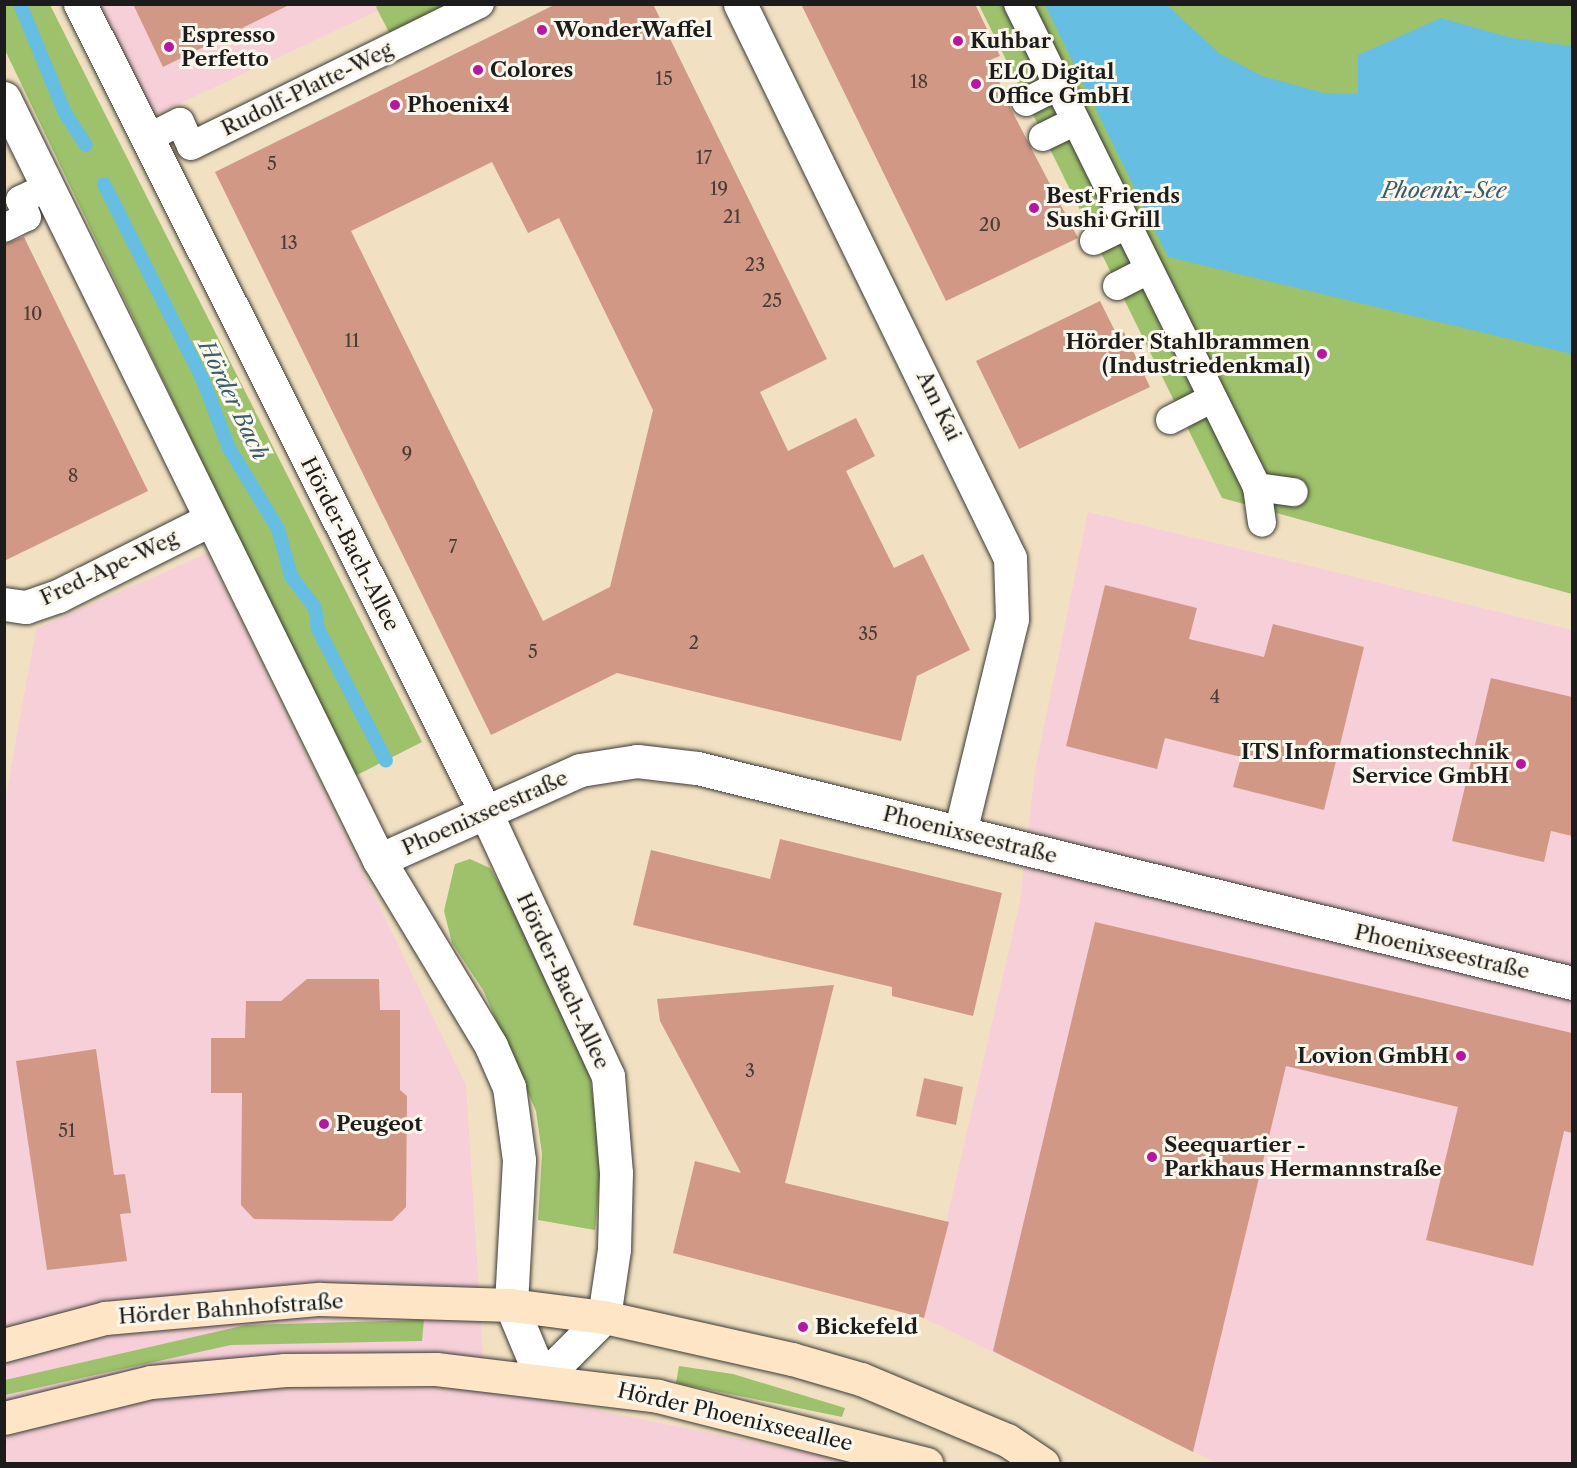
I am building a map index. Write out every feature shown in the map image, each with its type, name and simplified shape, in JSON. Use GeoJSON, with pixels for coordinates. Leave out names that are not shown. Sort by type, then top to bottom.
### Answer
{"type":"FeatureCollection","features":[{"type":"Feature","properties":{"kind":"main road","name":"Hörder Bahnhofstraße"},"geometry":{"type":"LineString","coordinates":[[4,1345],[105,1318],[320,1299],[511,1305],[604,1317]]}},
{"type":"Feature","properties":{"kind":"main road"},"geometry":{"type":"LineString","coordinates":[[604,1317],[861,1379],[1007,1440],[1043,1464]]}},
{"type":"Feature","properties":{"kind":"main road"},"geometry":{"type":"LineString","coordinates":[[4,1418],[151,1382],[285,1370],[436,1369],[542,1379]]}},
{"type":"Feature","properties":{"kind":"main road","name":"Hörder Phoenixseeallee"},"geometry":{"type":"LineString","coordinates":[[542,1379],[658,1396],[927,1464]]}},
{"type":"Feature","properties":{"kind":"street","name":"Hörder-Bach-Allee"},"geometry":{"type":"LineString","coordinates":[[80,4],[146,140],[485,811],[608,1076],[615,1184],[604,1317]]}},
{"type":"Feature","properties":{"kind":"street","name":"Rudolf-Platte-Weg"},"geometry":{"type":"LineString","coordinates":[[146,140],[180,122],[191,146],[480,4]]}},
{"type":"Feature","properties":{"kind":"street","name":"Am Kai"},"geometry":{"type":"LineString","coordinates":[[740,4],[1010,558],[1012,619],[960,832]]}},
{"type":"Feature","properties":{"kind":"street"},"geometry":{"type":"LineString","coordinates":[[1018,4],[1056,87],[1147,271],[1257,487],[1262,523]]}},
{"type":"Feature","properties":{"kind":"street"},"geometry":{"type":"LineString","coordinates":[[1026,102],[1056,87]]}},
{"type":"Feature","properties":{"kind":"street"},"geometry":{"type":"LineString","coordinates":[[4,99],[379,860],[491,1046],[509,1087],[519,1160],[511,1305],[542,1379],[604,1317]]}},
{"type":"Feature","properties":{"kind":"street"},"geometry":{"type":"LineString","coordinates":[[1043,137],[1074,122]]}},
{"type":"Feature","properties":{"kind":"street"},"geometry":{"type":"LineString","coordinates":[[4,228],[27,218],[20,200],[48,187]]}},
{"type":"Feature","properties":{"kind":"street"},"geometry":{"type":"LineString","coordinates":[[1094,240],[1125,226]]}},
{"type":"Feature","properties":{"kind":"street"},"geometry":{"type":"LineString","coordinates":[[1117,286],[1147,271]]}},
{"type":"Feature","properties":{"kind":"street"},"geometry":{"type":"LineString","coordinates":[[1170,420],[1211,399]]}},
{"type":"Feature","properties":{"kind":"street"},"geometry":{"type":"LineString","coordinates":[[1257,487],[1294,492]]}},
{"type":"Feature","properties":{"kind":"street","name":"Fred-Ape-Weg"},"geometry":{"type":"LineString","coordinates":[[4,604],[26,607],[58,596],[211,519]]}},
{"type":"Feature","properties":{"kind":"street","name":"Phoenixseestraße"},"geometry":{"type":"LineString","coordinates":[[379,860],[580,770],[638,761],[697,768],[1572,983]]}},
{"type":"Feature","properties":{"kind":"shaded area"},"geometry":{"type":"Polygon","coordinates":[[[98,5],[390,5],[153,116],[98,5]]]}},
{"type":"Feature","properties":{"kind":"shaded area"},"geometry":{"type":"Polygon","coordinates":[[[1088,512],[1572,630],[1572,1463],[1217,1463],[924,1318],[1020,902],[1035,771],[1088,512]]]}},
{"type":"Feature","properties":{"kind":"shaded area"},"geometry":{"type":"Polygon","coordinates":[[[208,553],[466,1085],[485,1388],[860,1463],[5,1464],[4,807],[36,629],[208,553]]]}},
{"type":"Feature","properties":{"kind":"green space"},"geometry":{"type":"Polygon","coordinates":[[[380,4],[449,5],[393,40],[376,7],[380,4]]]}},
{"type":"Feature","properties":{"kind":"green space"},"geometry":{"type":"Polygon","coordinates":[[[5,5],[50,5],[422,742],[353,777],[5,50],[5,5]]]}},
{"type":"Feature","properties":{"kind":"green space"},"geometry":{"type":"Polygon","coordinates":[[[979,5],[1572,5],[1572,594],[1222,498],[979,5]]]}},
{"type":"Feature","properties":{"kind":"green space"},"geometry":{"type":"Polygon","coordinates":[[[470,859],[490,868],[509,900],[587,1060],[602,1153],[595,1230],[538,1220],[542,1154],[536,1111],[483,990],[452,943],[444,911],[455,864],[470,859]]]}},
{"type":"Feature","properties":{"kind":"green space"},"geometry":{"type":"Polygon","coordinates":[[[424,1320],[422,1341],[231,1345],[5,1395],[5,1380],[246,1325],[424,1320]]]}},
{"type":"Feature","properties":{"kind":"green space"},"geometry":{"type":"Polygon","coordinates":[[[679,1366],[733,1374],[845,1408],[842,1417],[676,1383],[679,1366]]]}},
{"type":"Feature","properties":{"kind":"water","name":"Phoenix-See"},"geometry":{"type":"Polygon","coordinates":[[[1045,5],[1167,5],[1220,54],[1262,76],[1324,93],[1358,94],[1358,55],[1441,18],[1512,38],[1572,46],[1572,354],[1168,257],[1045,5]]]}},
{"type":"Feature","properties":{"kind":"building"},"geometry":{"type":"Polygon","coordinates":[[[133,4],[291,4],[163,67],[133,4]]]}},
{"type":"Feature","properties":{"kind":"building"},"geometry":{"type":"Polygon","coordinates":[[[556,4],[653,4],[827,359],[760,392],[788,451],[856,418],[875,456],[846,471],[894,568],[923,554],[970,650],[917,676],[901,741],[617,673],[491,735],[215,172],[556,4]],[[492,162],[351,231],[543,621],[610,587],[653,410],[559,218],[528,233],[492,162]]]}},
{"type":"Feature","properties":{"kind":"building"},"geometry":{"type":"Polygon","coordinates":[[[801,4],[975,4],[1000,56],[990,60],[1011,109],[1078,238],[946,301],[801,4]]]}},
{"type":"Feature","properties":{"kind":"building"},"geometry":{"type":"Polygon","coordinates":[[[24,237],[148,491],[4,561],[4,244],[24,237]]]}},
{"type":"Feature","properties":{"kind":"building"},"geometry":{"type":"Polygon","coordinates":[[[1100,301],[1117,335],[1124,332],[1150,387],[1019,449],[976,361],[1100,301]]]}},
{"type":"Feature","properties":{"kind":"building"},"geometry":{"type":"Polygon","coordinates":[[[1105,585],[1197,608],[1189,639],[1264,657],[1273,624],[1364,647],[1324,810],[1233,787],[1241,757],[1165,738],[1157,769],[1066,746],[1105,585]]]}},
{"type":"Feature","properties":{"kind":"building","name":"ITS Informationstechnik Service GmbH"},"geometry":{"type":"Polygon","coordinates":[[[1491,678],[1572,697],[1572,836],[1551,831],[1544,862],[1452,841],[1491,678]]]}},
{"type":"Feature","properties":{"kind":"building"},"geometry":{"type":"Polygon","coordinates":[[[780,839],[1002,893],[973,1016],[892,996],[892,987],[633,925],[651,850],[770,879],[780,839]]]}},
{"type":"Feature","properties":{"kind":"building","name":"Seequartier - Parkhaus Hermannstraße"},"geometry":{"type":"Polygon","coordinates":[[[1095,922],[1572,1033],[1572,1133],[1564,1131],[1533,1266],[1426,1240],[1458,1107],[1286,1066],[1193,1452],[993,1351],[1095,922]]]}},
{"type":"Feature","properties":{"kind":"building","name":"Peugeot"},"geometry":{"type":"Polygon","coordinates":[[[307,979],[379,979],[380,1010],[400,1010],[400,1090],[407,1096],[406,1207],[392,1221],[254,1219],[241,1205],[242,1093],[211,1093],[211,1038],[245,1038],[246,1001],[281,1001],[307,979]]]}},
{"type":"Feature","properties":{"kind":"building"},"geometry":{"type":"Polygon","coordinates":[[[834,985],[785,1183],[949,1222],[924,1318],[673,1253],[695,1161],[741,1173],[660,1021],[657,999],[834,985]]]}},
{"type":"Feature","properties":{"kind":"building"},"geometry":{"type":"Polygon","coordinates":[[[96,1049],[114,1175],[125,1174],[131,1213],[120,1214],[127,1261],[47,1270],[16,1061],[96,1049]]]}},
{"type":"Feature","properties":{"kind":"building"},"geometry":{"type":"Polygon","coordinates":[[[924,1078],[963,1087],[956,1125],[916,1116],[924,1078]]]}},
{"type":"Feature","properties":{"kind":"waterway","name":"Hörder Bach"},"geometry":{"type":"LineString","coordinates":[[20,4],[65,113],[86,145]]}},
{"type":"Feature","properties":{"kind":"waterway","name":"Hörder Bach"},"geometry":{"type":"LineString","coordinates":[[104,184],[203,380],[229,448],[278,529],[291,576],[315,608],[318,629],[386,761]]}},
{"type":"Feature","properties":{"kind":"place","name":"WonderWaffel"},"geometry":{"type":"Point","coordinates":[542,30]}},
{"type":"Feature","properties":{"kind":"place","name":"Kuhbar"},"geometry":{"type":"Point","coordinates":[958,41]}},
{"type":"Feature","properties":{"kind":"place","name":"Espresso Perfetto"},"geometry":{"type":"Point","coordinates":[169,47]}},
{"type":"Feature","properties":{"kind":"place","name":"Colores"},"geometry":{"type":"Point","coordinates":[478,70]}},
{"type":"Feature","properties":{"kind":"place","name":"ELO Digital Office GmbH"},"geometry":{"type":"Point","coordinates":[976,84]}},
{"type":"Feature","properties":{"kind":"place","name":"Phoenix4"},"geometry":{"type":"Point","coordinates":[395,105]}},
{"type":"Feature","properties":{"kind":"place","name":"Best Friends Sushi Grill"},"geometry":{"type":"Point","coordinates":[1034,208]}},
{"type":"Feature","properties":{"kind":"place","name":"Hörder Stahlbrammen (Industriedenkmal)"},"geometry":{"type":"Point","coordinates":[1322,354]}},
{"type":"Feature","properties":{"kind":"place","name":"ITS Informationstechnik Service GmbH"},"geometry":{"type":"Point","coordinates":[1521,764]}},
{"type":"Feature","properties":{"kind":"place","name":"Lovion GmbH"},"geometry":{"type":"Point","coordinates":[1461,1056]}},
{"type":"Feature","properties":{"kind":"place","name":"Peugeot"},"geometry":{"type":"Point","coordinates":[324,1124]}},
{"type":"Feature","properties":{"kind":"place","name":"Seequartier - Parkhaus Hermannstraße"},"geometry":{"type":"Point","coordinates":[1152,1157]}},
{"type":"Feature","properties":{"kind":"place","name":"Bickefeld"},"geometry":{"type":"Point","coordinates":[803,1327]}}]}
